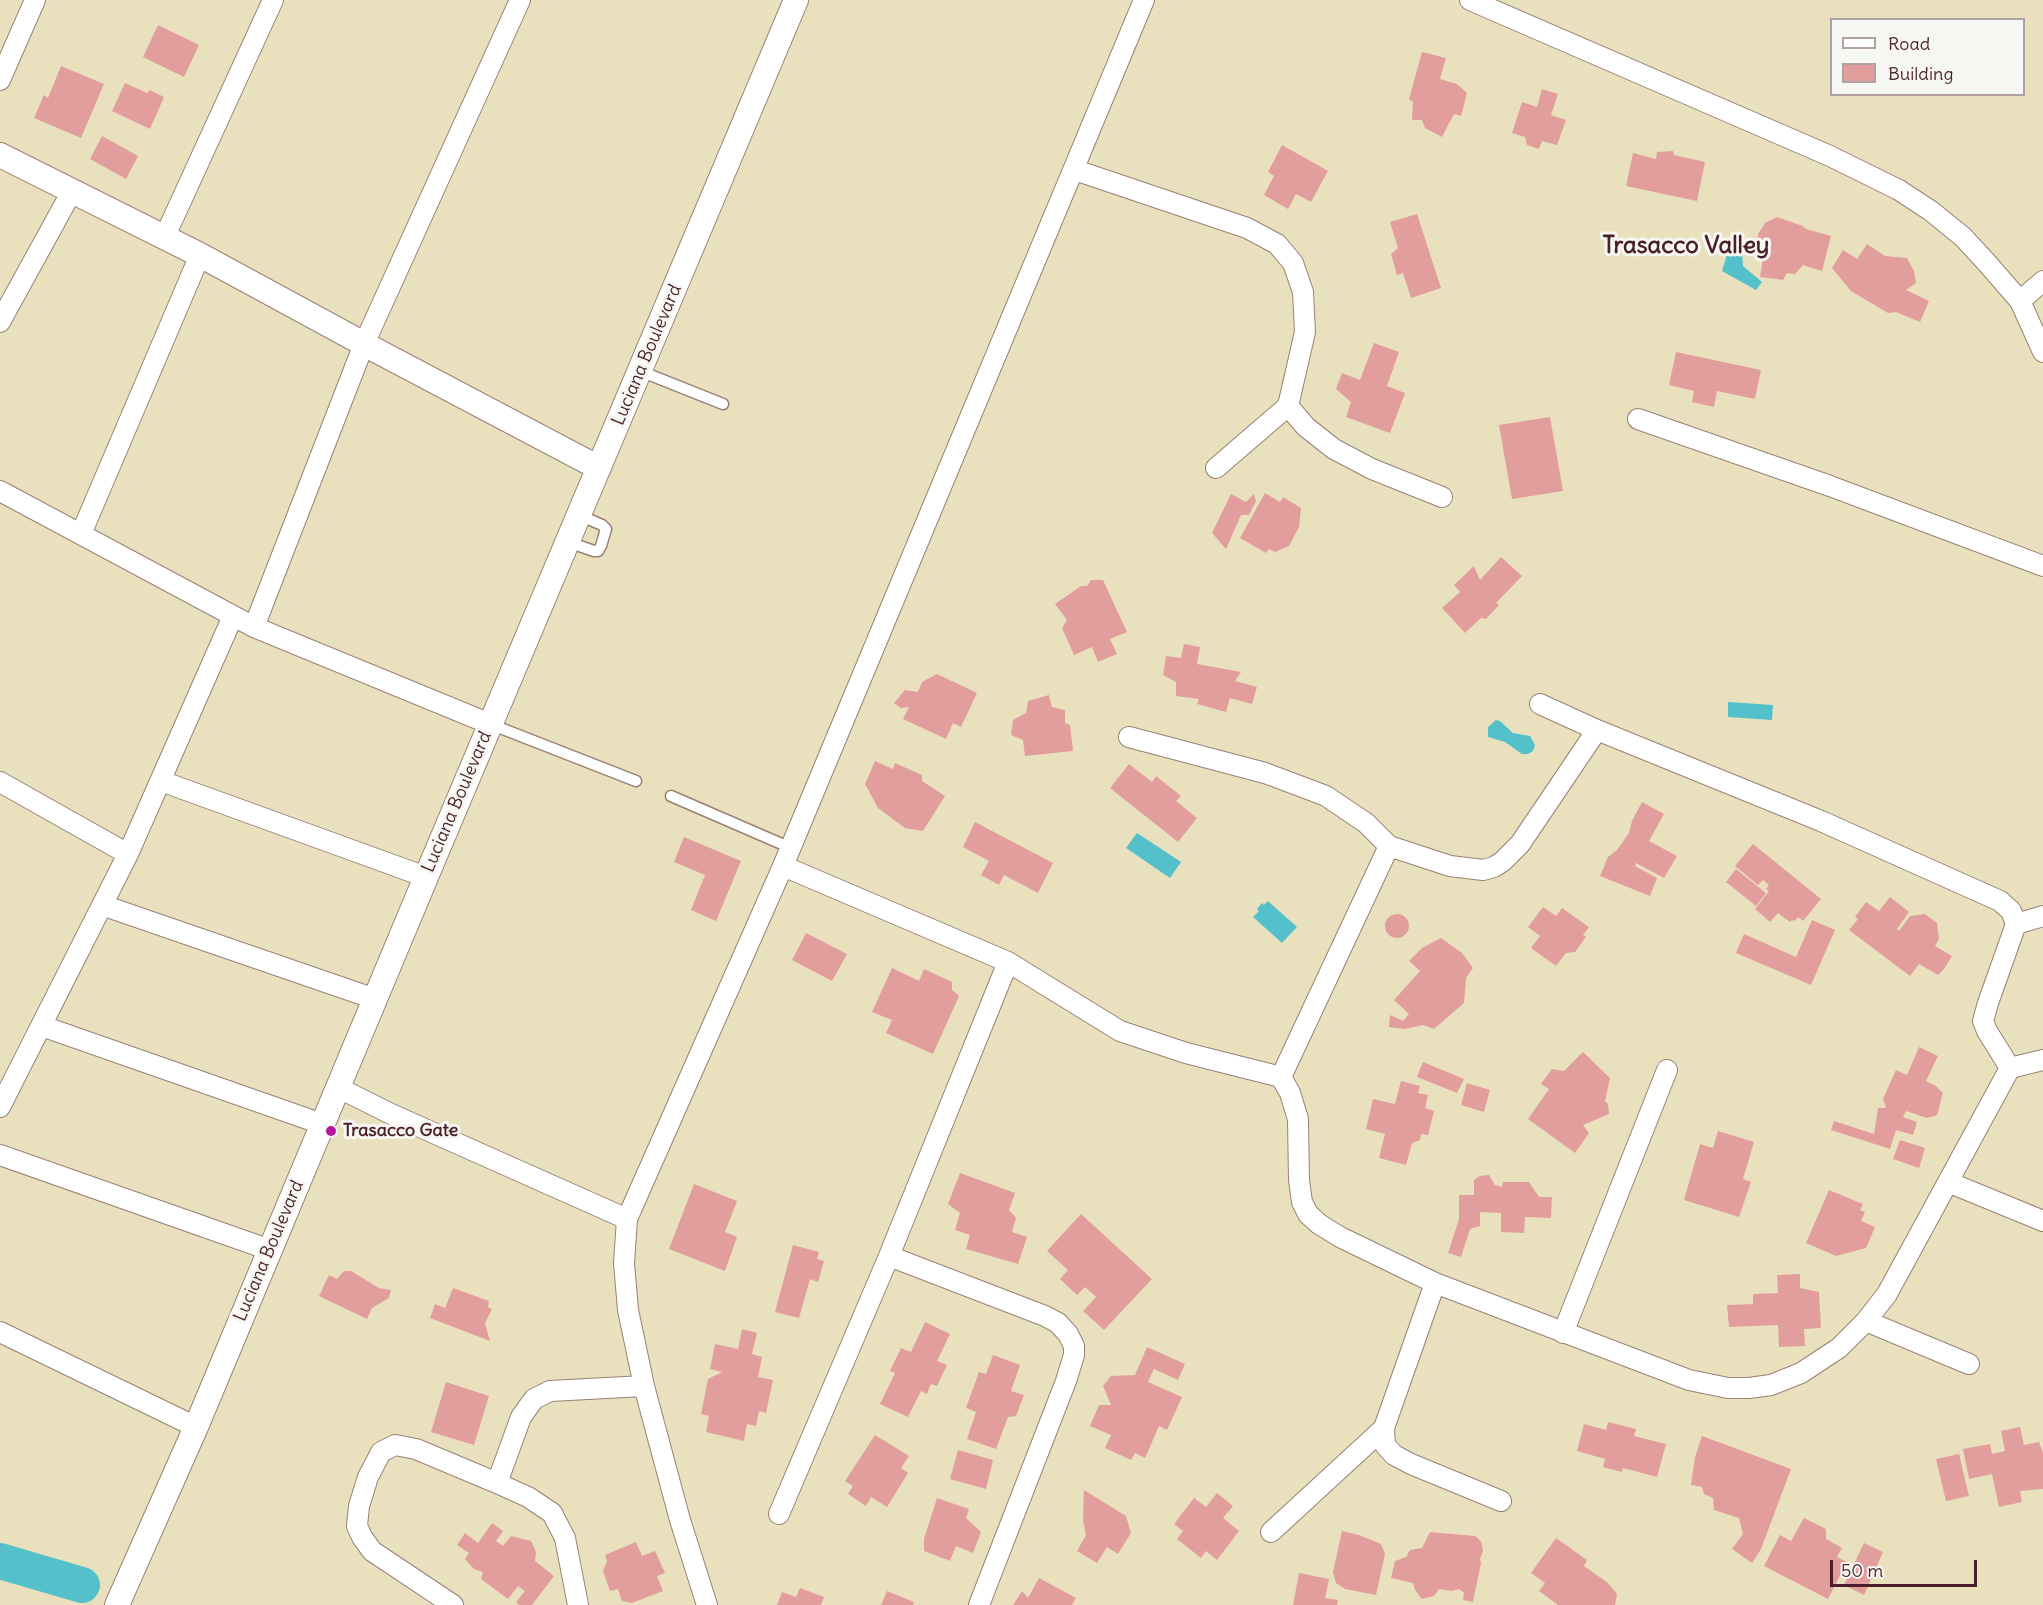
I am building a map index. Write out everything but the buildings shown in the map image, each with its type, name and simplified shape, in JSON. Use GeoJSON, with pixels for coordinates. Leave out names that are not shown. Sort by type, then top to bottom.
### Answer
{"type":"FeatureCollection","features":[{"type":"Feature","properties":{"kind":"street"},"geometry":{"type":"LineString","coordinates":[[0,80],[35,0]]}},
{"type":"Feature","properties":{"kind":"street"},"geometry":{"type":"LineString","coordinates":[[165,236],[273,0]]}},
{"type":"Feature","properties":{"kind":"street"},"geometry":{"type":"LineString","coordinates":[[254,627],[364,344],[520,0]]}},
{"type":"Feature","properties":{"kind":"street","name":"Luciana Boulevard"},"geometry":{"type":"LineString","coordinates":[[121,1598],[196,1426],[796,0]]}},
{"type":"Feature","properties":{"kind":"street"},"geometry":{"type":"LineString","coordinates":[[707,1605],[680,1520],[644,1386],[628,1310],[624,1263],[627,1219],[791,848],[1144,0]]}},
{"type":"Feature","properties":{"kind":"street"},"geometry":{"type":"LineString","coordinates":[[1480,2],[1830,156],[1899,190],[1932,211],[1963,237],[2020,301],[2043,352]]}},
{"type":"Feature","properties":{"kind":"street"},"geometry":{"type":"LineString","coordinates":[[0,154],[165,236],[599,468]]}},
{"type":"Feature","properties":{"kind":"street"},"geometry":{"type":"LineString","coordinates":[[1075,170],[1247,228],[1276,244],[1293,262],[1303,292],[1305,332],[1288,406],[1216,468]]}},
{"type":"Feature","properties":{"kind":"street"},"geometry":{"type":"LineString","coordinates":[[0,322],[72,191]]}},
{"type":"Feature","properties":{"kind":"street"},"geometry":{"type":"LineString","coordinates":[[81,534],[200,255]]}},
{"type":"Feature","properties":{"kind":"street"},"geometry":{"type":"LineString","coordinates":[[2020,301],[2043,281]]}},
{"type":"Feature","properties":{"kind":"street"},"geometry":{"type":"LineString","coordinates":[[1288,406],[1306,427],[1334,449],[1372,469],[1442,497]]}},
{"type":"Feature","properties":{"kind":"street"},"geometry":{"type":"LineString","coordinates":[[1638,419],[2041,560]]}},
{"type":"Feature","properties":{"kind":"street"},"geometry":{"type":"LineString","coordinates":[[0,491],[254,627],[490,724]]}},
{"type":"Feature","properties":{"kind":"street"},"geometry":{"type":"LineString","coordinates":[[0,1107],[128,854],[233,616]]}},
{"type":"Feature","properties":{"kind":"street"},"geometry":{"type":"LineString","coordinates":[[1540,704],[1821,821],[2000,901],[2011,911],[2016,924],[1983,1021],[2010,1068]]}},
{"type":"Feature","properties":{"kind":"street"},"geometry":{"type":"LineString","coordinates":[[1129,737],[1265,773],[1313,791],[1326,796],[1366,823],[1389,846],[1450,866],[1482,870],[1494,867],[1520,844],[1597,729]]}},
{"type":"Feature","properties":{"kind":"street"},"geometry":{"type":"LineString","coordinates":[[161,781],[426,877]]}},
{"type":"Feature","properties":{"kind":"street"},"geometry":{"type":"LineString","coordinates":[[0,782],[128,854]]}},
{"type":"Feature","properties":{"kind":"street"},"geometry":{"type":"LineString","coordinates":[[1281,1077],[1389,846]]}},
{"type":"Feature","properties":{"kind":"street"},"geometry":{"type":"LineString","coordinates":[[783,866],[1008,962],[1120,1031],[1186,1053],[1281,1077],[1290,1093],[1296,1113],[1302,1202],[1308,1214],[1319,1224],[1340,1237],[1436,1283],[1689,1380],[1728,1388],[1771,1385],[1801,1373],[1839,1348],[1866,1321],[1887,1294],[2010,1068],[2043,1060]]}},
{"type":"Feature","properties":{"kind":"street"},"geometry":{"type":"LineString","coordinates":[[102,905],[375,999]]}},
{"type":"Feature","properties":{"kind":"street"},"geometry":{"type":"LineString","coordinates":[[2016,924],[2043,916]]}},
{"type":"Feature","properties":{"kind":"street"},"geometry":{"type":"LineString","coordinates":[[779,1514],[889,1256],[1008,962]]}},
{"type":"Feature","properties":{"kind":"street"},"geometry":{"type":"LineString","coordinates":[[42,1026],[322,1124]]}},
{"type":"Feature","properties":{"kind":"street"},"geometry":{"type":"LineString","coordinates":[[1563,1333],[1667,1070]]}},
{"type":"Feature","properties":{"kind":"street"},"geometry":{"type":"LineString","coordinates":[[337,1087],[391,1114],[627,1219]]}},
{"type":"Feature","properties":{"kind":"street"},"geometry":{"type":"LineString","coordinates":[[0,1155],[270,1250]]}},
{"type":"Feature","properties":{"kind":"street"},"geometry":{"type":"LineString","coordinates":[[1948,1182],[2043,1221]]}},
{"type":"Feature","properties":{"kind":"street"},"geometry":{"type":"LineString","coordinates":[[889,1256],[1045,1316],[1058,1323],[1068,1334],[1074,1346],[1074,1355],[1066,1381],[979,1605]]}},
{"type":"Feature","properties":{"kind":"street"},"geometry":{"type":"LineString","coordinates":[[1436,1283],[1384,1428],[1385,1445],[1394,1455],[1411,1464],[1501,1501]]}},
{"type":"Feature","properties":{"kind":"street"},"geometry":{"type":"LineString","coordinates":[[1866,1321],[1968,1364]]}},
{"type":"Feature","properties":{"kind":"street"},"geometry":{"type":"LineString","coordinates":[[0,1332],[196,1426]]}},
{"type":"Feature","properties":{"kind":"street"},"geometry":{"type":"LineString","coordinates":[[497,1483],[521,1417],[534,1399],[550,1390],[644,1386]]}},
{"type":"Feature","properties":{"kind":"street"},"geometry":{"type":"LineString","coordinates":[[1271,1532],[1384,1428]]}},
{"type":"Feature","properties":{"kind":"street"},"geometry":{"type":"LineString","coordinates":[[453,1605],[372,1551],[357,1526],[358,1506],[368,1477],[381,1452],[395,1445],[416,1449],[497,1483],[528,1497],[552,1513],[565,1538],[578,1605]]}},
{"type":"Feature","properties":{"kind":"lane"},"geometry":{"type":"LineString","coordinates":[[640,371],[723,404]]}},
{"type":"Feature","properties":{"kind":"lane"},"geometry":{"type":"LineString","coordinates":[[568,542],[594,551],[598,551],[601,546],[606,529],[579,515]]}},
{"type":"Feature","properties":{"kind":"lane"},"geometry":{"type":"LineString","coordinates":[[490,724],[636,781]]}},
{"type":"Feature","properties":{"kind":"lane"},"geometry":{"type":"LineString","coordinates":[[671,796],[791,848]]}},
{"type":"Feature","properties":{"kind":"water"},"geometry":{"type":"Polygon","coordinates":[[[1733,247],[1742,252],[1743,266],[1762,282],[1756,290],[1722,271],[1728,251],[1733,247]]]}},
{"type":"Feature","properties":{"kind":"water"},"geometry":{"type":"Polygon","coordinates":[[[1728,702],[1773,705],[1772,720],[1728,717],[1728,702]]]}},
{"type":"Feature","properties":{"kind":"water"},"geometry":{"type":"Polygon","coordinates":[[[1496,720],[1513,733],[1530,736],[1535,745],[1533,751],[1522,754],[1505,742],[1488,737],[1488,727],[1496,720]]]}},
{"type":"Feature","properties":{"kind":"water"},"geometry":{"type":"Polygon","coordinates":[[[1137,833],[1181,862],[1170,878],[1126,848],[1137,833]]]}},
{"type":"Feature","properties":{"kind":"water"},"geometry":{"type":"Polygon","coordinates":[[[1268,901],[1297,927],[1282,943],[1253,917],[1259,911],[1257,909],[1262,903],[1264,905],[1268,901]]]}},
{"type":"Feature","properties":{"kind":"waterway"},"geometry":{"type":"LineString","coordinates":[[0,1561],[82,1585]]}},
{"type":"Feature","properties":{"kind":"place","name":"Trasacco Gate"},"geometry":{"type":"Point","coordinates":[331,1131]}},
{"type":"Feature","properties":{"kind":"district","name":"Trasacco Valley"},"geometry":{"type":"Point","coordinates":[1686,246]}}]}
